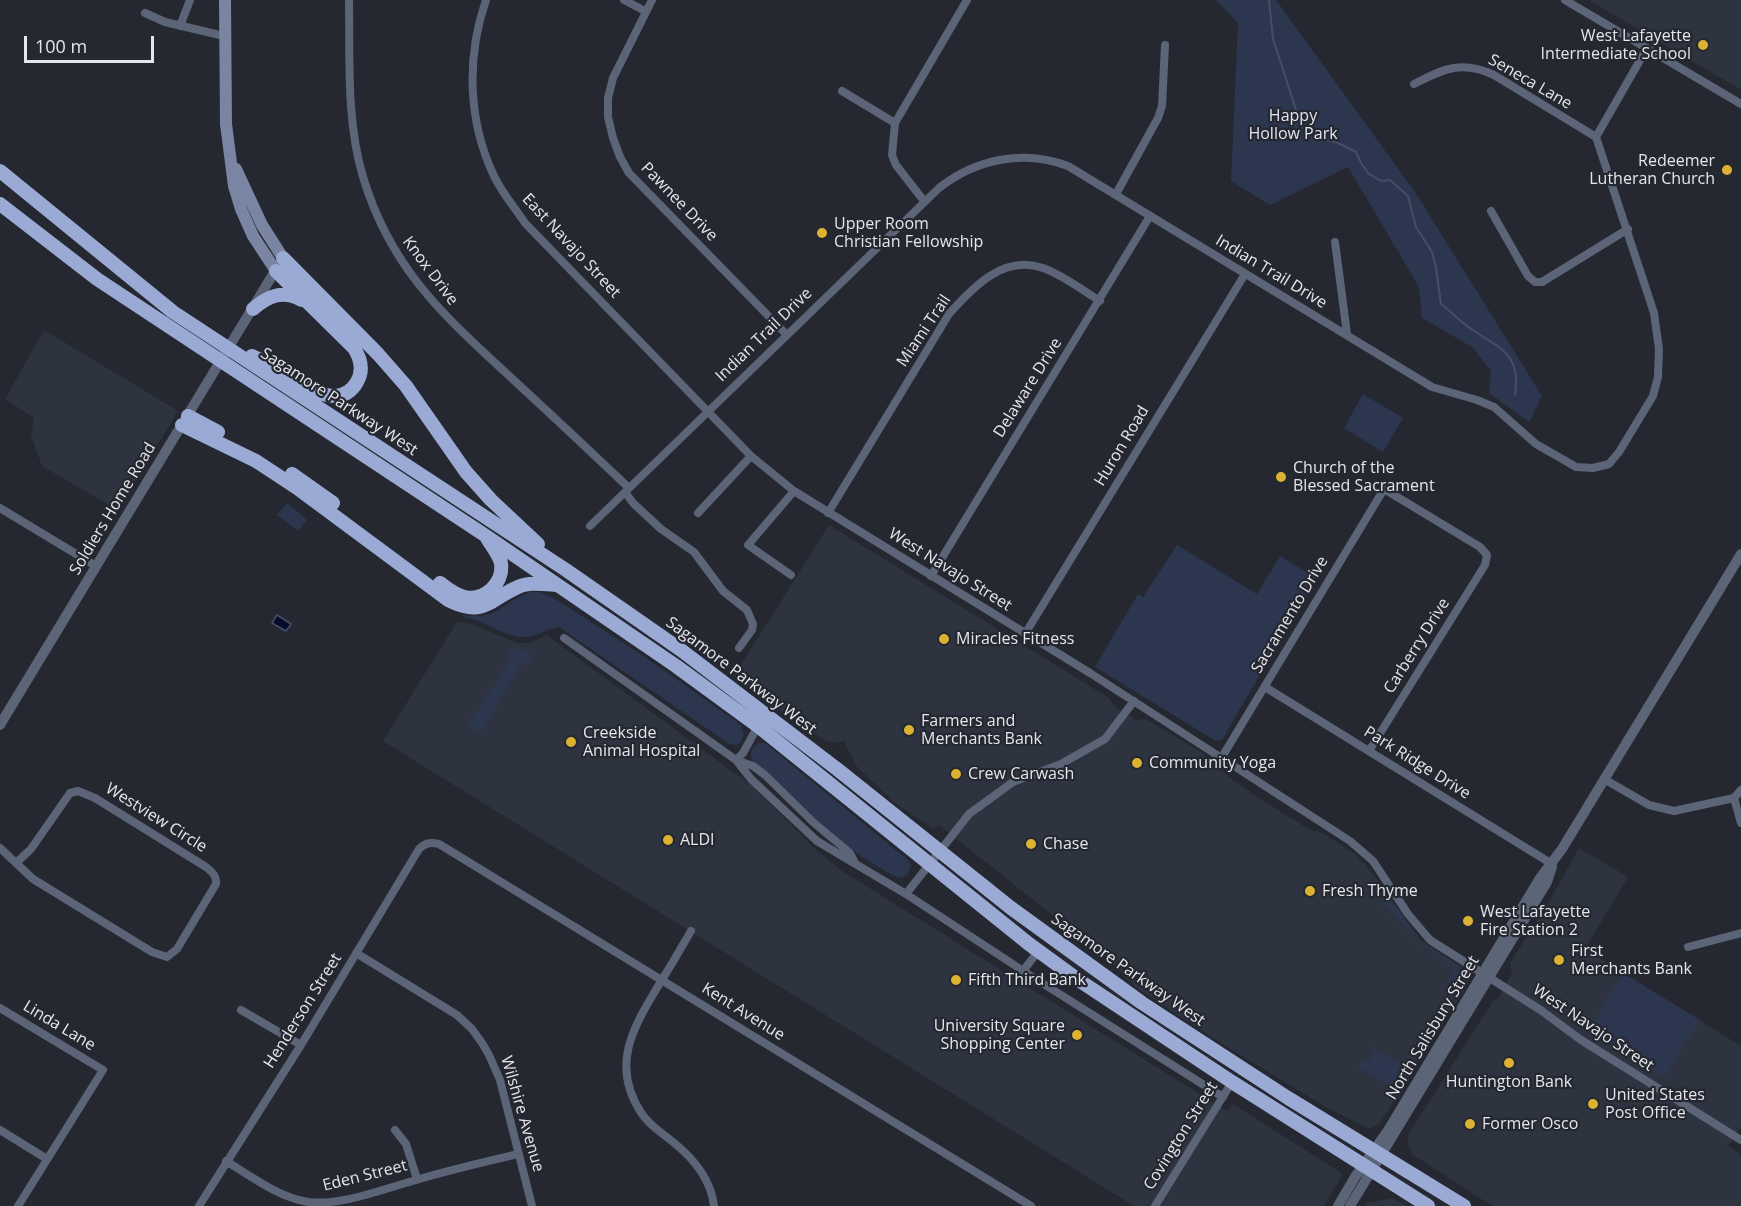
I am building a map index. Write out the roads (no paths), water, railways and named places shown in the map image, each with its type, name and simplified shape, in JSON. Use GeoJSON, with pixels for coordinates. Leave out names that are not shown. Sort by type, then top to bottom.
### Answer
{"type":"FeatureCollection","features":[{"type":"Feature","properties":{"kind":"highway","name":"Sagamore Parkway West"},"geometry":{"type":"LineString","coordinates":[[0,171],[173,312],[566,570],[681,650],[940,850],[1011,908],[1142,1003],[1378,1154],[1464,1206]]}},
{"type":"Feature","properties":{"kind":"highway","name":"Sagamore Parkway West"},"geometry":{"type":"LineString","coordinates":[[0,204],[97,279],[486,536],[676,666],[758,726],[1039,950],[1121,1010],[1428,1206]]}},
{"type":"Feature","properties":{"kind":"highway"},"geometry":{"type":"LineString","coordinates":[[283,258],[378,354],[406,386],[466,472],[490,500],[566,570]]}},
{"type":"Feature","properties":{"kind":"highway"},"geometry":{"type":"LineString","coordinates":[[218,342],[274,366],[321,395],[331,397],[351,390],[361,375],[360,357],[354,348],[276,271]]}},
{"type":"Feature","properties":{"kind":"highway"},"geometry":{"type":"LineString","coordinates":[[253,309],[274,295],[285,294],[309,304]]}},
{"type":"Feature","properties":{"kind":"highway"},"geometry":{"type":"LineString","coordinates":[[185,420],[245,445],[283,468],[450,591],[465,597],[487,594],[497,583],[501,562],[486,536]]}},
{"type":"Feature","properties":{"kind":"highway"},"geometry":{"type":"LineString","coordinates":[[185,420],[297,488],[457,605],[466,608],[488,605],[518,586],[558,585]]}},
{"type":"Feature","properties":{"kind":"main road"},"geometry":{"type":"LineString","coordinates":[[225,0],[226,123],[234,186],[253,236],[276,271]]}},
{"type":"Feature","properties":{"kind":"main road"},"geometry":{"type":"LineString","coordinates":[[232,160],[262,225],[283,258]]}},
{"type":"Feature","properties":{"kind":"street"},"geometry":{"type":"LineString","coordinates":[[180,26],[190,0]]}},
{"type":"Feature","properties":{"kind":"street","name":"Knox Drive"},"geometry":{"type":"LineString","coordinates":[[349,0],[350,99],[354,133],[362,175],[376,214],[393,250],[414,280],[441,311],[626,490],[633,503],[661,529],[694,552],[723,591],[747,610],[753,624],[748,637],[739,648]]}},
{"type":"Feature","properties":{"kind":"street","name":"East Navajo Street"},"geometry":{"type":"LineString","coordinates":[[486,0],[475,40],[471,88],[480,138],[495,178],[525,223],[708,411]]}},
{"type":"Feature","properties":{"kind":"street"},"geometry":{"type":"LineString","coordinates":[[624,0],[645,11]]}},
{"type":"Feature","properties":{"kind":"street","name":"Pawnee Drive"},"geometry":{"type":"LineString","coordinates":[[652,0],[613,78],[608,98],[608,117],[620,157],[629,172],[786,334]]}},
{"type":"Feature","properties":{"kind":"street"},"geometry":{"type":"LineString","coordinates":[[924,201],[896,165],[892,155],[895,123],[967,0]]}},
{"type":"Feature","properties":{"kind":"street"},"geometry":{"type":"LineString","coordinates":[[1565,0],[1741,104]]}},
{"type":"Feature","properties":{"kind":"street"},"geometry":{"type":"LineString","coordinates":[[145,13],[180,26],[224,36]]}},
{"type":"Feature","properties":{"kind":"street"},"geometry":{"type":"LineString","coordinates":[[1116,194],[1158,118],[1161,106],[1165,45]]}},
{"type":"Feature","properties":{"kind":"street"},"geometry":{"type":"LineString","coordinates":[[1596,137],[1647,48]]}},
{"type":"Feature","properties":{"kind":"street","name":"Seneca Lane"},"geometry":{"type":"LineString","coordinates":[[1414,84],[1442,69],[1465,66],[1479,68],[1596,137]]}},
{"type":"Feature","properties":{"kind":"street"},"geometry":{"type":"LineString","coordinates":[[842,91],[895,123]]}},
{"type":"Feature","properties":{"kind":"street","name":"Indian Trail Drive"},"geometry":{"type":"LineString","coordinates":[[590,526],[924,201],[959,174],[996,161],[1022,157],[1036,157],[1068,166],[1432,387],[1494,407],[1536,444],[1576,467],[1593,468],[1609,464],[1619,452],[1653,396],[1658,377],[1659,349],[1654,313],[1596,137]]}},
{"type":"Feature","properties":{"kind":"street"},"geometry":{"type":"LineString","coordinates":[[1491,211],[1528,276],[1535,282],[1542,282],[1628,229]]}},
{"type":"Feature","properties":{"kind":"street","name":"Delaware Drive"},"geometry":{"type":"LineString","coordinates":[[930,576],[1150,216]]}},
{"type":"Feature","properties":{"kind":"street"},"geometry":{"type":"LineString","coordinates":[[1335,242],[1347,334]]}},
{"type":"Feature","properties":{"kind":"street","name":"Soldiers Home Road"},"geometry":{"type":"LineString","coordinates":[[0,725],[283,258]]}},
{"type":"Feature","properties":{"kind":"street","name":"Miami Trail"},"geometry":{"type":"LineString","coordinates":[[828,513],[949,314],[987,277],[1013,266],[1028,265],[1043,268],[1100,301]]}},
{"type":"Feature","properties":{"kind":"street","name":"Huron Road"},"geometry":{"type":"LineString","coordinates":[[1025,634],[1245,274]]}},
{"type":"Feature","properties":{"kind":"street","name":"West Navajo Street"},"geometry":{"type":"LineString","coordinates":[[708,411],[751,456],[794,491],[1222,756],[1350,841],[1373,861],[1422,932],[1430,940],[1542,1011],[1581,1040],[1741,1140]]}},
{"type":"Feature","properties":{"kind":"street"},"geometry":{"type":"LineString","coordinates":[[698,513],[751,456]]}},
{"type":"Feature","properties":{"kind":"street","name":"Sacramento Drive"},"geometry":{"type":"LineString","coordinates":[[1222,756],[1384,489],[1480,547],[1487,555]]}},
{"type":"Feature","properties":{"kind":"street"},"geometry":{"type":"LineString","coordinates":[[791,575],[748,545],[794,491]]}},
{"type":"Feature","properties":{"kind":"street"},"geometry":{"type":"LineString","coordinates":[[0,508],[96,567]]}},
{"type":"Feature","properties":{"kind":"street","name":"North Salisbury Street"},"geometry":{"type":"LineString","coordinates":[[1338,1206],[1378,1154],[1486,976],[1540,878],[1552,864],[1741,554]]}},
{"type":"Feature","properties":{"kind":"street","name":"Carberry Drive"},"geometry":{"type":"LineString","coordinates":[[1369,751],[1485,565],[1487,555]]}},
{"type":"Feature","properties":{"kind":"street"},"geometry":{"type":"LineString","coordinates":[[564,638],[736,760],[753,766],[850,853],[855,863],[1223,1097]]}},
{"type":"Feature","properties":{"kind":"street","name":"Park Ridge Drive"},"geometry":{"type":"LineString","coordinates":[[1265,687],[1552,864]]}},
{"type":"Feature","properties":{"kind":"street"},"geometry":{"type":"LineString","coordinates":[[906,894],[969,814],[1013,782],[1060,764],[1105,739],[1134,701]]}},
{"type":"Feature","properties":{"kind":"street"},"geometry":{"type":"LineString","coordinates":[[736,760],[758,726]]}},
{"type":"Feature","properties":{"kind":"street"},"geometry":{"type":"LineString","coordinates":[[1604,779],[1649,805],[1674,811],[1734,798],[1741,790]]}},
{"type":"Feature","properties":{"kind":"street","name":"Westview Circle"},"geometry":{"type":"LineString","coordinates":[[0,848],[33,879],[153,952],[167,957],[177,949],[217,879],[206,867],[95,798],[78,791],[70,793],[46,830],[16,863]]}},
{"type":"Feature","properties":{"kind":"street"},"geometry":{"type":"LineString","coordinates":[[1734,798],[1741,823]]}},
{"type":"Feature","properties":{"kind":"street","name":"Henderson Street"},"geometry":{"type":"LineString","coordinates":[[199,1206],[301,1045],[418,849],[424,844],[439,844]]}},
{"type":"Feature","properties":{"kind":"street","name":"Kent Avenue"},"geometry":{"type":"LineString","coordinates":[[439,844],[1031,1206]]}},
{"type":"Feature","properties":{"kind":"street"},"geometry":{"type":"LineString","coordinates":[[691,931],[634,1027],[626,1067],[633,1098],[647,1120],[688,1154],[701,1170],[714,1206]]}},
{"type":"Feature","properties":{"kind":"street"},"geometry":{"type":"LineString","coordinates":[[1688,947],[1741,933]]}},
{"type":"Feature","properties":{"kind":"street"},"geometry":{"type":"LineString","coordinates":[[1023,971],[1039,950]]}},
{"type":"Feature","properties":{"kind":"street","name":"Wilshire Avenue"},"geometry":{"type":"LineString","coordinates":[[356,953],[458,1015],[472,1029],[489,1054],[500,1080],[532,1206]]}},
{"type":"Feature","properties":{"kind":"street","name":"Linda Lane"},"geometry":{"type":"LineString","coordinates":[[0,1008],[102,1070],[47,1159]]}},
{"type":"Feature","properties":{"kind":"street"},"geometry":{"type":"LineString","coordinates":[[241,1010],[301,1045]]}},
{"type":"Feature","properties":{"kind":"street","name":"Covington Street"},"geometry":{"type":"LineString","coordinates":[[1155,1206],[1232,1082]]}},
{"type":"Feature","properties":{"kind":"street"},"geometry":{"type":"LineString","coordinates":[[0,1130],[47,1159],[18,1206]]}},
{"type":"Feature","properties":{"kind":"street"},"geometry":{"type":"LineString","coordinates":[[395,1130],[406,1144],[417,1179]]}},
{"type":"Feature","properties":{"kind":"street","name":"Eden Street"},"geometry":{"type":"LineString","coordinates":[[226,1161],[274,1190],[309,1202],[324,1203],[362,1196],[417,1179],[518,1154]]}},
{"type":"Feature","properties":{"kind":"street","name":"North Salisbury Street"},"geometry":{"type":"LineString","coordinates":[[1350,1206],[1368,1168]]}},
{"type":"Feature","properties":{"kind":"waterway"},"geometry":{"type":"LineString","coordinates":[[1269,0],[1273,39],[1301,125],[1318,137],[1356,152],[1369,174],[1381,181],[1390,180],[1408,196],[1416,227],[1432,252],[1441,304],[1463,323],[1504,351],[1514,368],[1515,395]]}},
{"type":"Feature","properties":{"kind":"place","name":"West Lafayette Intermediate School"},"geometry":{"type":"Point","coordinates":[1703,45]}},
{"type":"Feature","properties":{"kind":"place","name":"Redeemer Lutheran Church"},"geometry":{"type":"Point","coordinates":[1727,170]}},
{"type":"Feature","properties":{"kind":"place","name":"Upper Room Christian Fellowship"},"geometry":{"type":"Point","coordinates":[822,233]}},
{"type":"Feature","properties":{"kind":"place","name":"Church of the Blessed Sacrament"},"geometry":{"type":"Point","coordinates":[1281,477]}},
{"type":"Feature","properties":{"kind":"place","name":"Miracles Fitness"},"geometry":{"type":"Point","coordinates":[944,639]}},
{"type":"Feature","properties":{"kind":"place","name":"Farmers and Merchants Bank"},"geometry":{"type":"Point","coordinates":[909,730]}},
{"type":"Feature","properties":{"kind":"place","name":"Creekside Animal Hospital"},"geometry":{"type":"Point","coordinates":[571,742]}},
{"type":"Feature","properties":{"kind":"place","name":"Community Yoga"},"geometry":{"type":"Point","coordinates":[1137,763]}},
{"type":"Feature","properties":{"kind":"place","name":"Crew Carwash"},"geometry":{"type":"Point","coordinates":[956,774]}},
{"type":"Feature","properties":{"kind":"place","name":"ALDI"},"geometry":{"type":"Point","coordinates":[668,840]}},
{"type":"Feature","properties":{"kind":"place","name":"Chase"},"geometry":{"type":"Point","coordinates":[1031,844]}},
{"type":"Feature","properties":{"kind":"place","name":"Fresh Thyme"},"geometry":{"type":"Point","coordinates":[1310,891]}},
{"type":"Feature","properties":{"kind":"place","name":"West Lafayette Fire Station 2"},"geometry":{"type":"Point","coordinates":[1468,921]}},
{"type":"Feature","properties":{"kind":"place","name":"First Merchants Bank"},"geometry":{"type":"Point","coordinates":[1559,960]}},
{"type":"Feature","properties":{"kind":"place","name":"Fifth Third Bank"},"geometry":{"type":"Point","coordinates":[956,980]}},
{"type":"Feature","properties":{"kind":"place","name":"University Square Shopping Center"},"geometry":{"type":"Point","coordinates":[1077,1035]}},
{"type":"Feature","properties":{"kind":"place","name":"Huntington Bank"},"geometry":{"type":"Point","coordinates":[1509,1063]}},
{"type":"Feature","properties":{"kind":"place","name":"United States Post Office"},"geometry":{"type":"Point","coordinates":[1593,1104]}},
{"type":"Feature","properties":{"kind":"place","name":"Former Osco"},"geometry":{"type":"Point","coordinates":[1470,1124]}},
{"type":"Feature","properties":{"kind":"park label","name":"Happy Hollow Park"},"geometry":{"type":"Point","coordinates":[1293,125]}}]}
